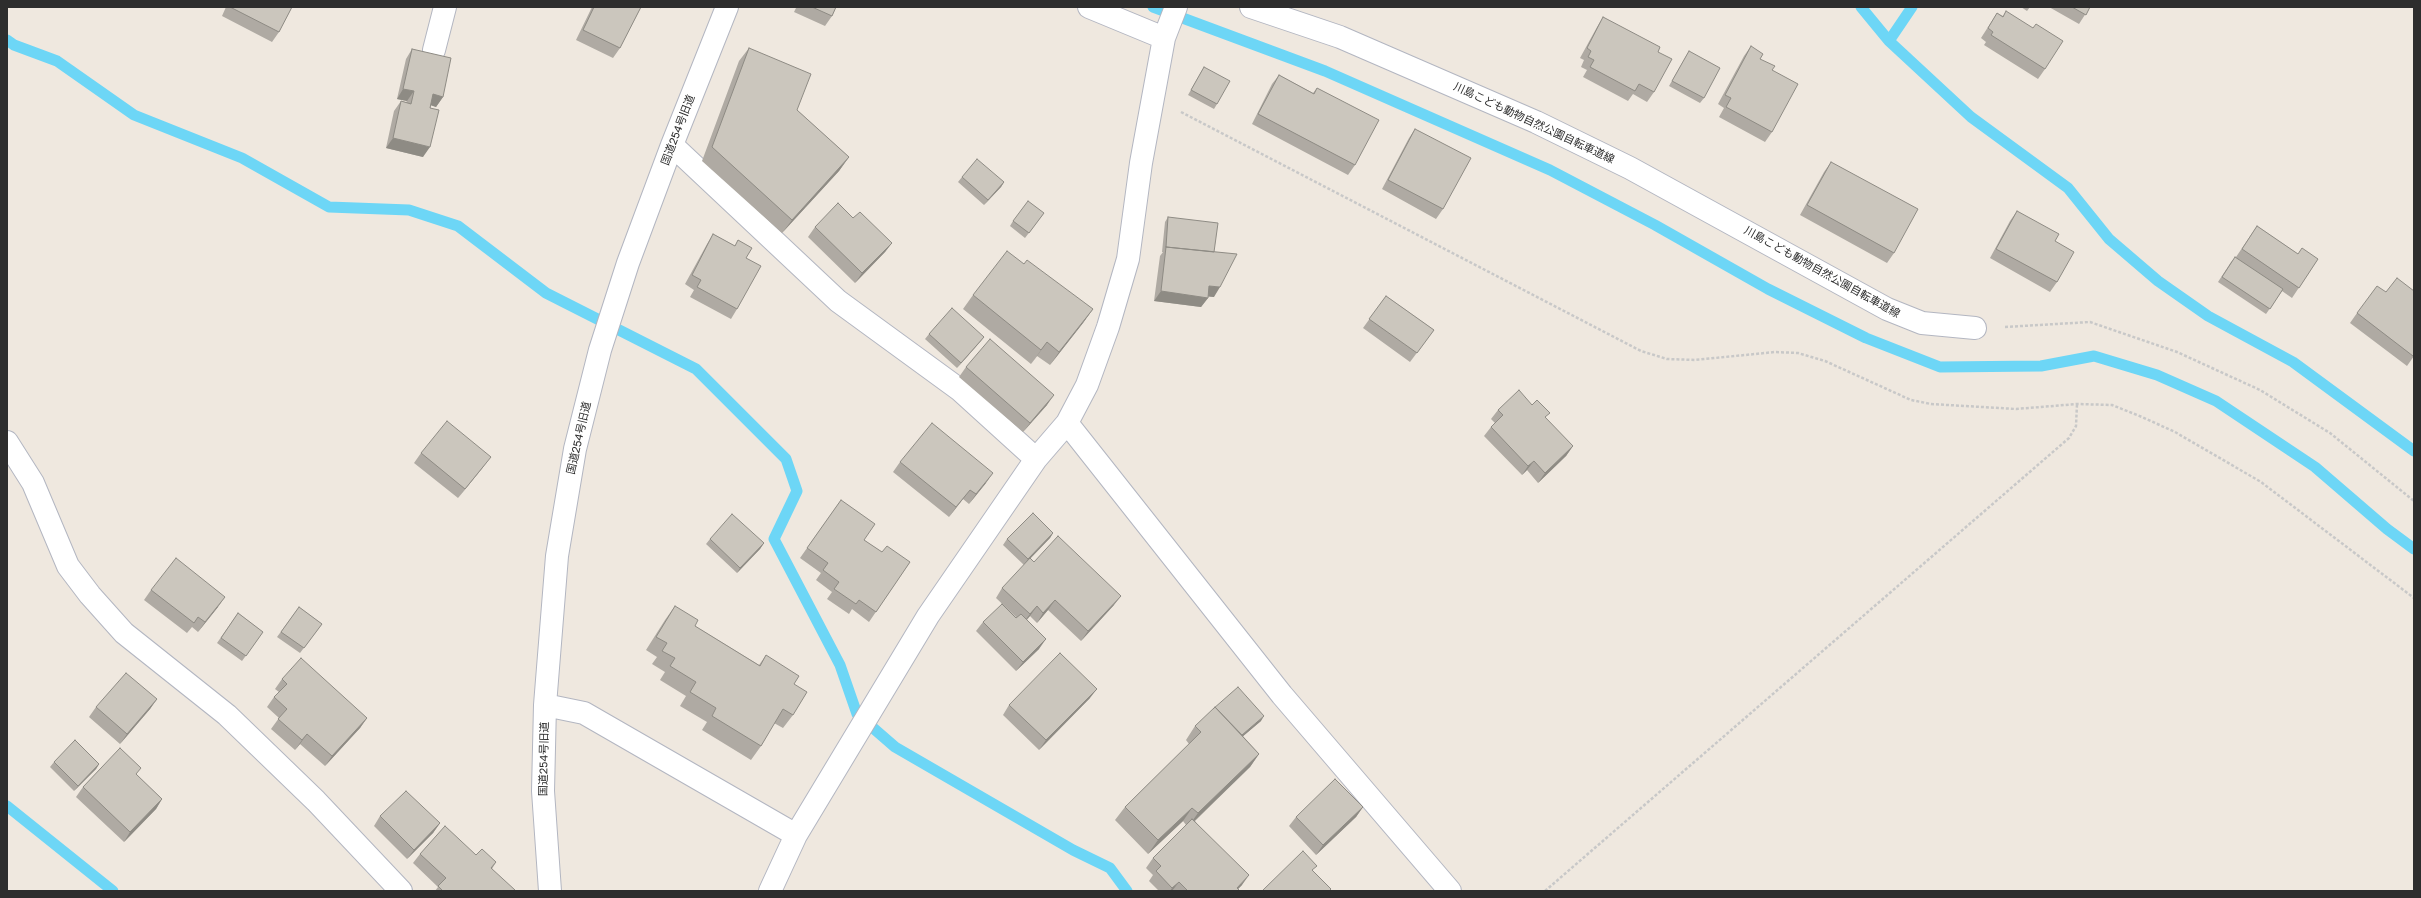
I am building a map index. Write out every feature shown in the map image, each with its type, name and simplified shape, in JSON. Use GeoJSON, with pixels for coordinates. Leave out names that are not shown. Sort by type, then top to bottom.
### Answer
{"type":"FeatureCollection","features":[{"type":"Feature","properties":{"kind":"street"},"geometry":{"type":"LineString","coordinates":[[434,50],[445,7]]}},
{"type":"Feature","properties":{"kind":"street","name":"国道254号旧道"},"geometry":{"type":"LineString","coordinates":[[550,891],[543,791],[545,705],[557,556],[575,449],[600,350],[619,292],[672,145],[727,7]]}},
{"type":"Feature","properties":{"kind":"street"},"geometry":{"type":"LineString","coordinates":[[1089,7],[1164,38]]}},
{"type":"Feature","properties":{"kind":"street"},"geometry":{"type":"LineString","coordinates":[[770,891],[796,835],[928,616],[1036,459],[1067,423],[1087,385],[1108,327],[1128,260],[1141,163],[1164,38],[1176,7]]}},
{"type":"Feature","properties":{"kind":"street","name":"川島こども動物自然公園自転車道線"},"geometry":{"type":"LineString","coordinates":[[1251,7],[1340,38],[1536,122],[1630,168],[1887,310],[1922,323],[1975,328]]}},
{"type":"Feature","properties":{"kind":"street"},"geometry":{"type":"LineString","coordinates":[[672,145],[838,302],[960,390],[1036,459]]}},
{"type":"Feature","properties":{"kind":"street"},"geometry":{"type":"LineString","coordinates":[[1067,423],[1282,695],[1450,891]]}},
{"type":"Feature","properties":{"kind":"street"},"geometry":{"type":"LineString","coordinates":[[7,442],[33,483],[68,566],[90,596],[124,633],[227,715],[316,801],[401,891]]}},
{"type":"Feature","properties":{"kind":"street"},"geometry":{"type":"LineString","coordinates":[[545,705],[584,713],[796,835]]}},
{"type":"Feature","properties":{"kind":"path"},"geometry":{"type":"LineString","coordinates":[[1153,102],[1193,118],[1641,351],[1667,359],[1694,360],[1774,352],[1798,353],[1825,361],[1911,400],[1931,404],[2016,409],[2077,404],[2112,405],[2182,436],[2261,482],[2414,598]]}},
{"type":"Feature","properties":{"kind":"path"},"geometry":{"type":"LineString","coordinates":[[1975,328],[2090,322],[2177,352],[2260,390],[2330,433],[2414,501]]}},
{"type":"Feature","properties":{"kind":"path"},"geometry":{"type":"LineString","coordinates":[[1545,891],[2069,438],[2076,426],[2077,404]]}},
{"type":"Feature","properties":{"kind":"building"},"geometry":{"type":"Polygon","coordinates":[[[230,7],[292,7],[279,32],[230,7]]]}},
{"type":"Feature","properties":{"kind":"building"},"geometry":{"type":"Polygon","coordinates":[[[594,7],[641,7],[620,48],[583,30],[594,7]]]}},
{"type":"Feature","properties":{"kind":"building"},"geometry":{"type":"Polygon","coordinates":[[[812,7],[836,7],[832,16],[812,7]]]}},
{"type":"Feature","properties":{"kind":"building"},"geometry":{"type":"Polygon","coordinates":[[[2072,7],[2090,7],[2086,15],[2072,7]]]}},
{"type":"Feature","properties":{"kind":"building"},"geometry":{"type":"Polygon","coordinates":[[[2006,11],[2033,28],[2036,24],[2063,41],[2045,69],[1991,35],[1993,32],[1988,28],[1997,13],[2003,17],[2006,11]]]}},
{"type":"Feature","properties":{"kind":"building"},"geometry":{"type":"Polygon","coordinates":[[[1603,17],[1660,47],[1658,52],[1672,59],[1654,92],[1639,84],[1635,91],[1590,67],[1594,60],[1588,57],[1591,51],[1587,48],[1603,17]]]}},
{"type":"Feature","properties":{"kind":"building"},"geometry":{"type":"Polygon","coordinates":[[[1751,46],[1763,54],[1760,59],[1775,66],[1772,70],[1798,84],[1772,132],[1726,107],[1731,98],[1725,95],[1751,46]]]}},
{"type":"Feature","properties":{"kind":"building"},"geometry":{"type":"Polygon","coordinates":[[[749,48],[811,74],[797,110],[849,157],[792,220],[712,147],[749,48]]]}},
{"type":"Feature","properties":{"kind":"building"},"geometry":{"type":"Polygon","coordinates":[[[412,49],[451,58],[443,97],[433,94],[430,108],[439,110],[430,147],[393,138],[401,101],[411,104],[414,91],[403,89],[412,49]]]}},
{"type":"Feature","properties":{"kind":"building"},"geometry":{"type":"Polygon","coordinates":[[[1689,51],[1720,68],[1704,98],[1672,81],[1689,51]]]}},
{"type":"Feature","properties":{"kind":"building"},"geometry":{"type":"Polygon","coordinates":[[[1204,67],[1230,81],[1217,104],[1191,90],[1204,67]]]}},
{"type":"Feature","properties":{"kind":"building"},"geometry":{"type":"Polygon","coordinates":[[[1279,75],[1314,94],[1317,88],[1379,120],[1355,165],[1258,114],[1279,75]]]}},
{"type":"Feature","properties":{"kind":"building"},"geometry":{"type":"Polygon","coordinates":[[[1415,129],[1471,158],[1443,209],[1388,180],[1415,129]]]}},
{"type":"Feature","properties":{"kind":"building"},"geometry":{"type":"Polygon","coordinates":[[[977,159],[1004,182],[988,200],[962,177],[977,159]]]}},
{"type":"Feature","properties":{"kind":"building"},"geometry":{"type":"Polygon","coordinates":[[[1831,162],[1918,209],[1894,253],[1807,205],[1831,162]]]}},
{"type":"Feature","properties":{"kind":"building"},"geometry":{"type":"Polygon","coordinates":[[[1028,201],[1044,213],[1029,233],[1013,221],[1028,201]]]}},
{"type":"Feature","properties":{"kind":"building"},"geometry":{"type":"Polygon","coordinates":[[[838,203],[853,218],[860,212],[892,243],[862,273],[815,227],[838,203]]]}},
{"type":"Feature","properties":{"kind":"building"},"geometry":{"type":"Polygon","coordinates":[[[2017,211],[2059,234],[2055,241],[2074,252],[2057,282],[1996,249],[2017,211]]]}},
{"type":"Feature","properties":{"kind":"building"},"geometry":{"type":"Polygon","coordinates":[[[1168,217],[1218,223],[1214,252],[1166,247],[1168,217]]]}},
{"type":"Feature","properties":{"kind":"building"},"geometry":{"type":"Polygon","coordinates":[[[2257,226],[2298,254],[2302,248],[2318,259],[2299,288],[2242,249],[2257,226]]]}},
{"type":"Feature","properties":{"kind":"building"},"geometry":{"type":"Polygon","coordinates":[[[713,234],[735,246],[738,240],[752,248],[746,258],[761,266],[737,309],[697,287],[701,280],[692,275],[713,234]]]}},
{"type":"Feature","properties":{"kind":"building"},"geometry":{"type":"Polygon","coordinates":[[[1166,247],[1237,254],[1220,287],[1209,286],[1208,298],[1161,291],[1166,247]]]}},
{"type":"Feature","properties":{"kind":"building"},"geometry":{"type":"Polygon","coordinates":[[[1007,251],[1024,264],[1027,260],[1093,309],[1059,352],[1047,342],[1041,350],[973,295],[1007,251]]]}},
{"type":"Feature","properties":{"kind":"building"},"geometry":{"type":"Polygon","coordinates":[[[2235,257],[2283,289],[2270,309],[2222,277],[2235,257]]]}},
{"type":"Feature","properties":{"kind":"building"},"geometry":{"type":"Polygon","coordinates":[[[2397,278],[2414,291],[2414,356],[2357,313],[2377,286],[2386,292],[2397,278]]]}},
{"type":"Feature","properties":{"kind":"building"},"geometry":{"type":"Polygon","coordinates":[[[1386,296],[1434,330],[1417,353],[1369,319],[1386,296]]]}},
{"type":"Feature","properties":{"kind":"building"},"geometry":{"type":"Polygon","coordinates":[[[952,308],[984,337],[961,363],[929,334],[952,308]]]}},
{"type":"Feature","properties":{"kind":"building"},"geometry":{"type":"Polygon","coordinates":[[[990,339],[1054,395],[1030,423],[966,367],[990,339]]]}},
{"type":"Feature","properties":{"kind":"building"},"geometry":{"type":"Polygon","coordinates":[[[1519,390],[1532,405],[1537,400],[1550,413],[1545,417],[1573,446],[1545,473],[1534,461],[1528,466],[1491,427],[1503,415],[1498,410],[1519,390]]]}},
{"type":"Feature","properties":{"kind":"building"},"geometry":{"type":"Polygon","coordinates":[[[447,421],[491,457],[465,489],[421,453],[447,421]]]}},
{"type":"Feature","properties":{"kind":"building"},"geometry":{"type":"Polygon","coordinates":[[[932,423],[993,473],[976,494],[970,490],[956,507],[900,462],[932,423]]]}},
{"type":"Feature","properties":{"kind":"building"},"geometry":{"type":"Polygon","coordinates":[[[841,500],[875,524],[864,540],[882,552],[887,546],[910,562],[876,612],[859,600],[856,604],[834,589],[839,582],[823,570],[828,563],[807,548],[841,500]]]}},
{"type":"Feature","properties":{"kind":"building"},"geometry":{"type":"Polygon","coordinates":[[[1033,513],[1053,533],[1028,559],[1007,539],[1033,513]]]}},
{"type":"Feature","properties":{"kind":"building"},"geometry":{"type":"Polygon","coordinates":[[[732,514],[764,543],[740,568],[710,539],[732,514]]]}},
{"type":"Feature","properties":{"kind":"building"},"geometry":{"type":"Polygon","coordinates":[[[1058,536],[1121,596],[1088,631],[1055,600],[1043,613],[1037,606],[1030,614],[1002,588],[1030,558],[1034,562],[1058,536]]]}},
{"type":"Feature","properties":{"kind":"building"},"geometry":{"type":"Polygon","coordinates":[[[176,558],[225,597],[205,622],[198,617],[194,623],[151,590],[176,558]]]}},
{"type":"Feature","properties":{"kind":"building"},"geometry":{"type":"Polygon","coordinates":[[[1002,604],[1016,618],[1021,614],[1046,639],[1023,662],[983,622],[1002,604]]]}},
{"type":"Feature","properties":{"kind":"building"},"geometry":{"type":"Polygon","coordinates":[[[675,606],[698,620],[695,626],[760,666],[766,655],[799,676],[794,684],[807,692],[793,715],[783,709],[761,746],[712,716],[716,708],[690,692],[696,682],[670,666],[675,658],[662,651],[667,643],[656,637],[675,606]]]}},
{"type":"Feature","properties":{"kind":"building"},"geometry":{"type":"Polygon","coordinates":[[[299,607],[322,624],[304,648],[281,632],[299,607]]]}},
{"type":"Feature","properties":{"kind":"building"},"geometry":{"type":"Polygon","coordinates":[[[238,613],[263,632],[246,656],[221,638],[238,613]]]}},
{"type":"Feature","properties":{"kind":"building"},"geometry":{"type":"Polygon","coordinates":[[[1060,653],[1097,689],[1046,740],[1009,705],[1060,653]]]}},
{"type":"Feature","properties":{"kind":"building"},"geometry":{"type":"Polygon","coordinates":[[[301,658],[367,718],[332,756],[307,734],[302,740],[278,719],[287,709],[274,697],[287,684],[282,679],[301,658]]]}},
{"type":"Feature","properties":{"kind":"building"},"geometry":{"type":"Polygon","coordinates":[[[126,673],[157,699],[127,734],[96,707],[126,673]]]}},
{"type":"Feature","properties":{"kind":"building"},"geometry":{"type":"Polygon","coordinates":[[[1238,687],[1264,716],[1242,735],[1215,707],[1238,687]]]}},
{"type":"Feature","properties":{"kind":"building"},"geometry":{"type":"Polygon","coordinates":[[[1215,707],[1259,754],[1198,813],[1192,808],[1158,840],[1125,807],[1201,732],[1195,726],[1215,707]]]}},
{"type":"Feature","properties":{"kind":"building"},"geometry":{"type":"Polygon","coordinates":[[[75,740],[99,764],[78,786],[54,762],[75,740]]]}},
{"type":"Feature","properties":{"kind":"building"},"geometry":{"type":"Polygon","coordinates":[[[120,748],[141,768],[136,774],[162,799],[130,832],[83,787],[120,748]]]}},
{"type":"Feature","properties":{"kind":"building"},"geometry":{"type":"Polygon","coordinates":[[[1335,779],[1363,807],[1323,845],[1296,817],[1335,779]]]}},
{"type":"Feature","properties":{"kind":"building"},"geometry":{"type":"Polygon","coordinates":[[[406,791],[440,823],[414,850],[380,816],[406,791]]]}},
{"type":"Feature","properties":{"kind":"building"},"geometry":{"type":"Polygon","coordinates":[[[1192,819],[1249,875],[1237,888],[1240,891],[1188,891],[1179,882],[1172,888],[1156,871],[1161,866],[1153,858],[1192,819]]]}},
{"type":"Feature","properties":{"kind":"building"},"geometry":{"type":"Polygon","coordinates":[[[445,826],[476,855],[482,849],[496,862],[491,868],[515,890],[443,891],[438,886],[446,878],[420,854],[445,826]]]}},
{"type":"Feature","properties":{"kind":"building"},"geometry":{"type":"Polygon","coordinates":[[[1303,851],[1317,866],[1312,870],[1331,889],[1329,891],[1262,891],[1303,851]]]}},
{"type":"Feature","properties":{"kind":"waterway"},"geometry":{"type":"LineString","coordinates":[[1153,7],[1325,71],[1550,170],[1655,225],[1768,289],[1866,338],[1940,367],[2041,366],[2094,356],[2157,375],[2216,401],[2315,467],[2387,529],[2414,549]]}},
{"type":"Feature","properties":{"kind":"waterway"},"geometry":{"type":"LineString","coordinates":[[1861,7],[1889,41],[1971,117],[2068,188],[2109,239],[2158,281],[2208,316],[2293,362],[2414,451]]}},
{"type":"Feature","properties":{"kind":"waterway"},"geometry":{"type":"LineString","coordinates":[[1889,41],[1912,7]]}},
{"type":"Feature","properties":{"kind":"waterway"},"geometry":{"type":"LineString","coordinates":[[7,40],[14,45],[57,61],[134,115],[242,158],[329,207],[409,210],[458,226],[546,293],[696,369],[786,459],[797,491],[774,539],[840,665],[857,714],[895,747],[1073,850],[1110,868],[1127,891]]}},
{"type":"Feature","properties":{"kind":"waterway"},"geometry":{"type":"LineString","coordinates":[[7,806],[113,891]]}}]}
